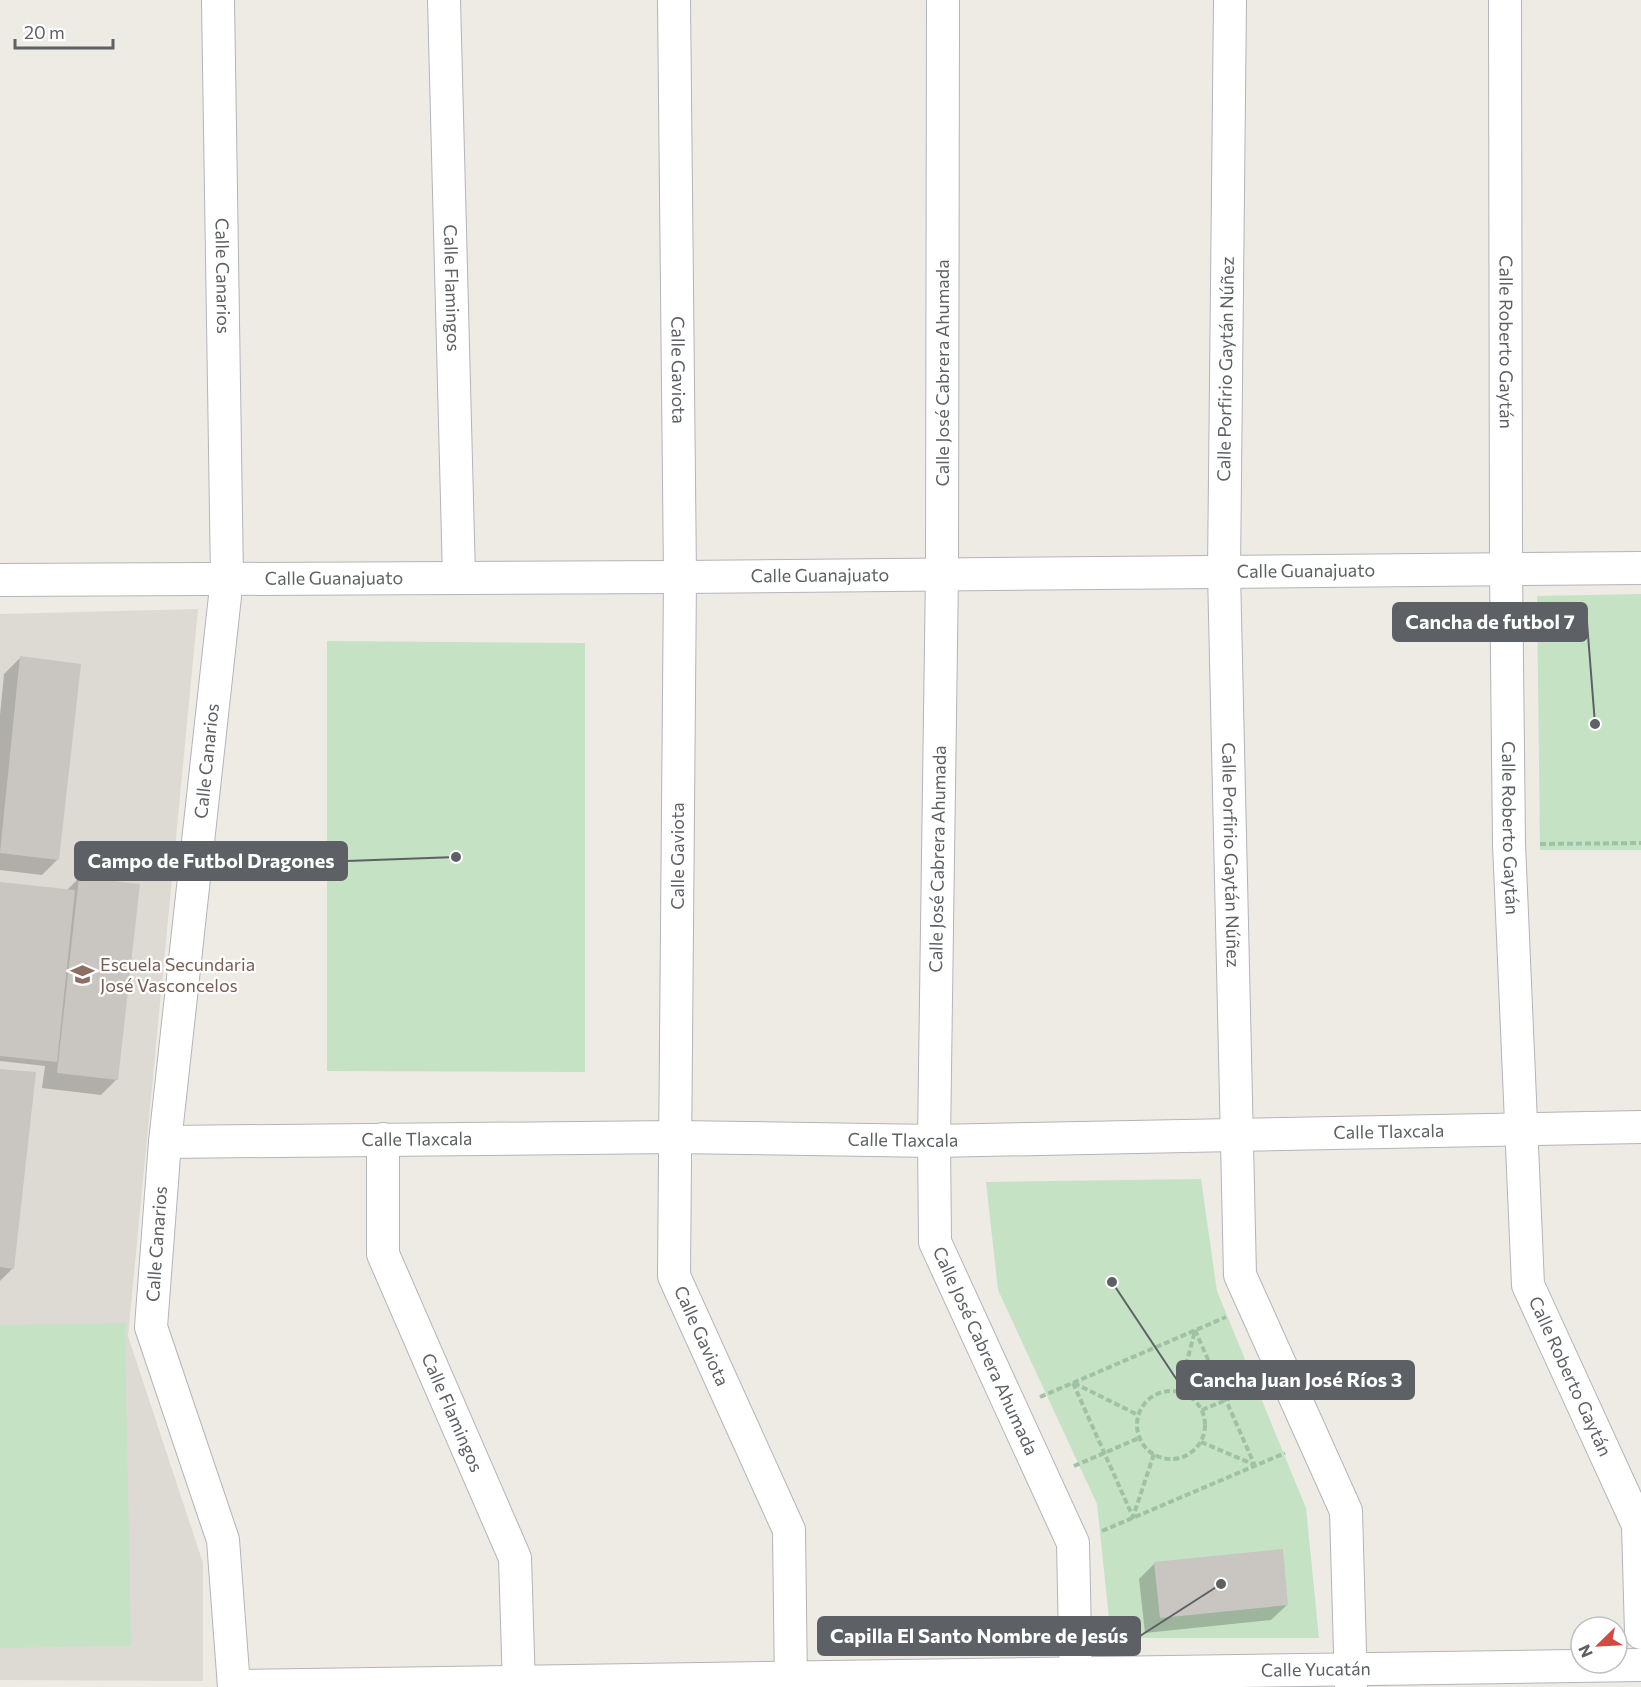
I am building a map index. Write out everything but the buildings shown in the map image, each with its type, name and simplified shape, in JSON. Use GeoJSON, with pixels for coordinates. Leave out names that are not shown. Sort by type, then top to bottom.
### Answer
{"type":"FeatureCollection","features":[{"type":"Feature","properties":{"kind":"street","name":"Calle Canarios"},"geometry":{"type":"LineString","coordinates":[[218,0],[227,578],[165,1142],[151,1327],[223,1540],[234,1686]]}},
{"type":"Feature","properties":{"kind":"street","name":"Calle Flamingos"},"geometry":{"type":"LineString","coordinates":[[444,0],[459,577]]}},
{"type":"Feature","properties":{"kind":"street","name":"Calle Gaviota"},"geometry":{"type":"LineString","coordinates":[[674,0],[680,577],[674,1276],[789,1530],[791,1683]]}},
{"type":"Feature","properties":{"kind":"street","name":"Calle José Cabrera Ahumada"},"geometry":{"type":"LineString","coordinates":[[943,0],[942,573],[934,1141],[935,1242],[1073,1543],[1075,1680]]}},
{"type":"Feature","properties":{"kind":"street","name":"Calle Porfirio Gaytán Núñez"},"geometry":{"type":"LineString","coordinates":[[1230,0],[1224,572],[1240,1275],[1346,1511],[1350,1678]]}},
{"type":"Feature","properties":{"kind":"street","name":"Calle Roberto Gaytán"},"geometry":{"type":"LineString","coordinates":[[1505,0],[1509,844],[1528,1285],[1638,1526],[1641,1633]]}},
{"type":"Feature","properties":{"kind":"street","name":"Calle Guanajuato"},"geometry":{"type":"LineString","coordinates":[[0,580],[680,577],[1641,568]]}},
{"type":"Feature","properties":{"kind":"street","name":"Calle Tlaxcala"},"geometry":{"type":"LineString","coordinates":[[165,1142],[676,1137],[934,1141],[1641,1127]]}},
{"type":"Feature","properties":{"kind":"street","name":"Calle Flamingos"},"geometry":{"type":"LineString","coordinates":[[383,1139],[383,1254],[515,1558],[519,1685]]}},
{"type":"Feature","properties":{"kind":"street","name":"Calle Yucatán"},"geometry":{"type":"LineString","coordinates":[[234,1686],[1350,1678],[1641,1665]]}},
{"type":"Feature","properties":{"kind":"path"},"geometry":{"type":"LineString","coordinates":[[1509,844],[1641,843]]}},
{"type":"Feature","properties":{"kind":"path"},"geometry":{"type":"LineString","coordinates":[[1011,1409],[1254,1305]]}},
{"type":"Feature","properties":{"kind":"path"},"geometry":{"type":"LineString","coordinates":[[1179,1391],[1195,1330]]}},
{"type":"Feature","properties":{"kind":"path"},"geometry":{"type":"LineString","coordinates":[[1195,1330],[1255,1466]]}},
{"type":"Feature","properties":{"kind":"path"},"geometry":{"type":"LineString","coordinates":[[1202,1410],[1285,1375]]}},
{"type":"Feature","properties":{"kind":"path"},"geometry":{"type":"LineString","coordinates":[[1073,1383],[1138,1415]]}},
{"type":"Feature","properties":{"kind":"path"},"geometry":{"type":"LineString","coordinates":[[1073,1383],[1133,1517]]}},
{"type":"Feature","properties":{"kind":"path"},"geometry":{"type":"LineString","coordinates":[[1162,1391],[1179,1391],[1195,1400],[1202,1410],[1205,1421],[1204,1432],[1201,1442],[1185,1456],[1175,1459],[1164,1458],[1145,1447],[1137,1426],[1138,1415],[1143,1404],[1152,1396],[1162,1391]]}},
{"type":"Feature","properties":{"kind":"path"},"geometry":{"type":"LineString","coordinates":[[1044,1479],[1140,1438]]}},
{"type":"Feature","properties":{"kind":"path"},"geometry":{"type":"LineString","coordinates":[[1073,1543],[1314,1441]]}},
{"type":"Feature","properties":{"kind":"path"},"geometry":{"type":"LineString","coordinates":[[1201,1442],[1255,1466]]}},
{"type":"Feature","properties":{"kind":"path"},"geometry":{"type":"LineString","coordinates":[[1133,1517],[1154,1454]]}},
{"type":"Feature","properties":{"kind":"shaded area","name":"Escuela Secundaria José Vasconcelos"},"geometry":{"type":"Polygon","coordinates":[[[198,609],[128,1336],[203,1563],[203,1681],[0,1680],[0,614],[198,609]]]}},
{"type":"Feature","properties":{"kind":"green space"},"geometry":{"type":"Polygon","coordinates":[[[1641,594],[1641,850],[1540,850],[1537,596],[1641,594]]]}},
{"type":"Feature","properties":{"kind":"green space"},"geometry":{"type":"Polygon","coordinates":[[[327,641],[585,643],[585,1072],[327,1071],[327,641]]]}},
{"type":"Feature","properties":{"kind":"green space"},"geometry":{"type":"Polygon","coordinates":[[[1201,1179],[1217,1291],[1306,1508],[1319,1638],[1111,1638],[1097,1504],[998,1290],[986,1182],[1201,1179]]]}},
{"type":"Feature","properties":{"kind":"green space"},"geometry":{"type":"Polygon","coordinates":[[[125,1323],[131,1646],[0,1648],[0,1325],[125,1323]]]}},
{"type":"Feature","properties":{"kind":"place","name":"Cancha de futbol 7"},"geometry":{"type":"Point","coordinates":[1595,724]}},
{"type":"Feature","properties":{"kind":"place","name":"Campo de Futbol Dragones"},"geometry":{"type":"Point","coordinates":[456,857]}},
{"type":"Feature","properties":{"kind":"place","name":"Escuela Secundaria José Vasconcelos"},"geometry":{"type":"Point","coordinates":[82,975]}},
{"type":"Feature","properties":{"kind":"place","name":"Cancha Juan José Ríos 3"},"geometry":{"type":"Point","coordinates":[1112,1282]}},
{"type":"Feature","properties":{"kind":"place","name":"Capilla El Santo Nombre de Jesús"},"geometry":{"type":"Point","coordinates":[1221,1584]}}]}
